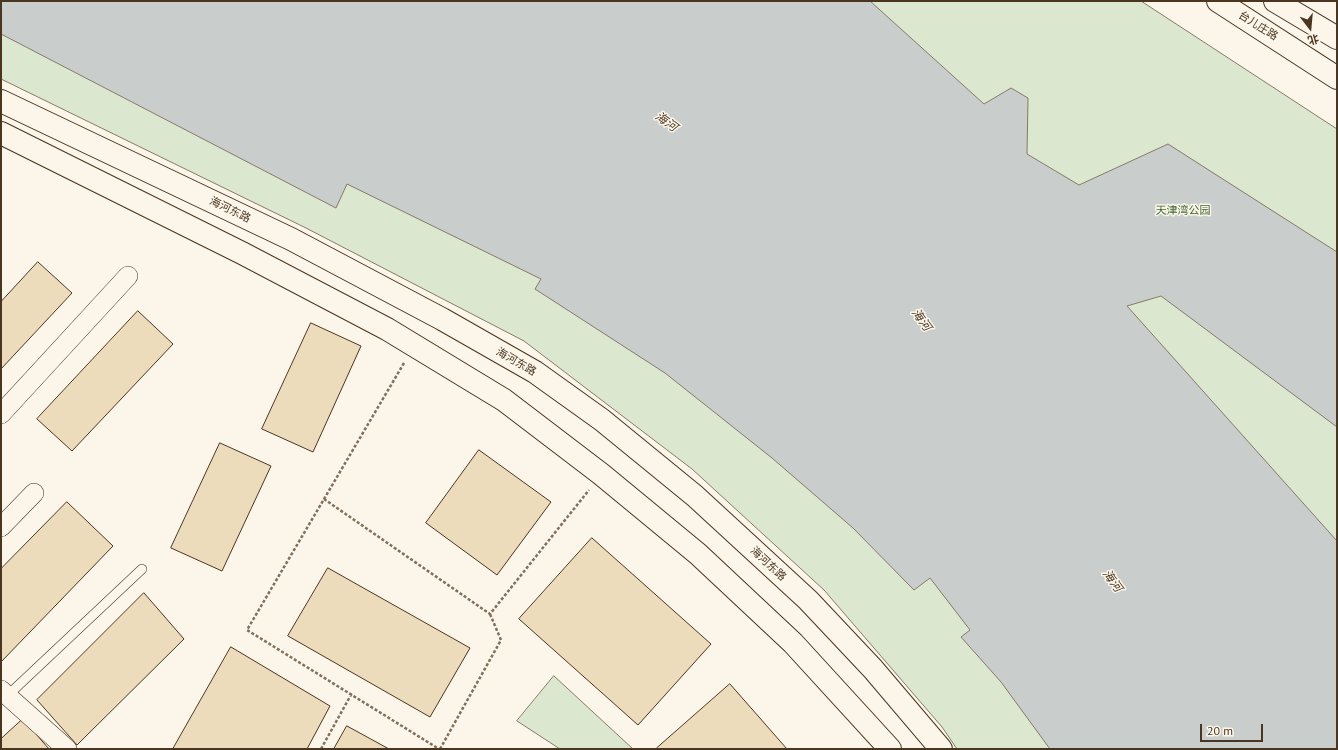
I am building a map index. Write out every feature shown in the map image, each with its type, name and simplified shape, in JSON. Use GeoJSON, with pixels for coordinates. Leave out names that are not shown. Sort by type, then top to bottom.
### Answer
{"type":"FeatureCollection","features":[{"type":"Feature","properties":{"kind":"main road","name":"台儿庄路"},"geometry":{"type":"LineString","coordinates":[[1218,1],[1337,78]]}},
{"type":"Feature","properties":{"kind":"main road"},"geometry":{"type":"LineString","coordinates":[[1275,1],[1337,38]]}},
{"type":"Feature","properties":{"kind":"main road","name":"海河东路"},"geometry":{"type":"LineString","coordinates":[[1,101],[291,239],[442,319],[535,372],[602,420],[695,496],[808,600],[873,669],[941,749]]}},
{"type":"Feature","properties":{"kind":"main road"},"geometry":{"type":"LineString","coordinates":[[1,133],[242,253],[387,329],[504,400],[601,474],[698,554],[793,643],[890,749]]}},
{"type":"Feature","properties":{"kind":"street"},"geometry":{"type":"LineString","coordinates":[[1,414],[128,276]]}},
{"type":"Feature","properties":{"kind":"street"},"geometry":{"type":"LineString","coordinates":[[1,527],[34,493]]}},
{"type":"Feature","properties":{"kind":"street"},"geometry":{"type":"LineString","coordinates":[[3,695],[67,749]]}},
{"type":"Feature","properties":{"kind":"lane"},"geometry":{"type":"LineString","coordinates":[[3,695],[142,569]]}},
{"type":"Feature","properties":{"kind":"path"},"geometry":{"type":"LineString","coordinates":[[324,499],[490,614],[501,640],[440,749],[352,693],[247,630],[324,499],[414,346]]}},
{"type":"Feature","properties":{"kind":"path"},"geometry":{"type":"LineString","coordinates":[[490,614],[601,474]]}},
{"type":"Feature","properties":{"kind":"path"},"geometry":{"type":"LineString","coordinates":[[322,749],[352,693]]}},
{"type":"Feature","properties":{"kind":"green space","name":"天津湾公园"},"geometry":{"type":"Polygon","coordinates":[[[1,1],[1141,1],[1337,129],[1337,749],[957,749],[942,727],[824,590],[692,469],[524,341],[306,228],[1,79],[1,1]]]}},
{"type":"Feature","properties":{"kind":"green space"},"geometry":{"type":"Polygon","coordinates":[[[554,676],[633,749],[560,749],[517,721],[554,676]]]}},
{"type":"Feature","properties":{"kind":"water","name":"海河"},"geometry":{"type":"Polygon","coordinates":[[[1,1],[870,1],[984,104],[1011,88],[1028,98],[1027,154],[1079,185],[1168,144],[1337,252],[1337,427],[1161,296],[1127,306],[1337,541],[1337,749],[1050,749],[1001,682],[961,637],[970,630],[930,578],[914,590],[853,528],[772,458],[665,373],[535,289],[541,279],[347,184],[336,208],[1,34],[1,1]]]}},
{"type":"Feature","properties":{"kind":"building"},"geometry":{"type":"Polygon","coordinates":[[[38,262],[72,293],[1,369],[1,302],[38,262]]]}},
{"type":"Feature","properties":{"kind":"building"},"geometry":{"type":"Polygon","coordinates":[[[138,311],[173,344],[72,451],[37,419],[138,311]]]}},
{"type":"Feature","properties":{"kind":"building"},"geometry":{"type":"Polygon","coordinates":[[[311,323],[361,346],[313,452],[262,429],[311,323]]]}},
{"type":"Feature","properties":{"kind":"building"},"geometry":{"type":"Polygon","coordinates":[[[220,443],[271,466],[222,571],[171,548],[220,443]]]}},
{"type":"Feature","properties":{"kind":"building"},"geometry":{"type":"Polygon","coordinates":[[[479,450],[551,502],[497,575],[426,523],[479,450]]]}},
{"type":"Feature","properties":{"kind":"building"},"geometry":{"type":"Polygon","coordinates":[[[67,502],[113,546],[1,662],[1,569],[67,502]]]}},
{"type":"Feature","properties":{"kind":"building"},"geometry":{"type":"Polygon","coordinates":[[[592,538],[711,644],[638,725],[519,619],[592,538]]]}},
{"type":"Feature","properties":{"kind":"building"},"geometry":{"type":"Polygon","coordinates":[[[328,568],[470,648],[430,717],[288,636],[328,568]]]}},
{"type":"Feature","properties":{"kind":"building"},"geometry":{"type":"Polygon","coordinates":[[[144,593],[184,639],[77,745],[37,700],[144,593]]]}},
{"type":"Feature","properties":{"kind":"building"},"geometry":{"type":"Polygon","coordinates":[[[231,647],[330,706],[307,749],[173,749],[231,647]]]}},
{"type":"Feature","properties":{"kind":"building"},"geometry":{"type":"Polygon","coordinates":[[[730,684],[787,749],[657,749],[657,748],[730,684]]]}},
{"type":"Feature","properties":{"kind":"building"},"geometry":{"type":"Polygon","coordinates":[[[23,719],[49,749],[1,749],[1,739],[23,719]]]}},
{"type":"Feature","properties":{"kind":"building"},"geometry":{"type":"Polygon","coordinates":[[[347,726],[389,749],[334,749],[347,726]]]}}]}
